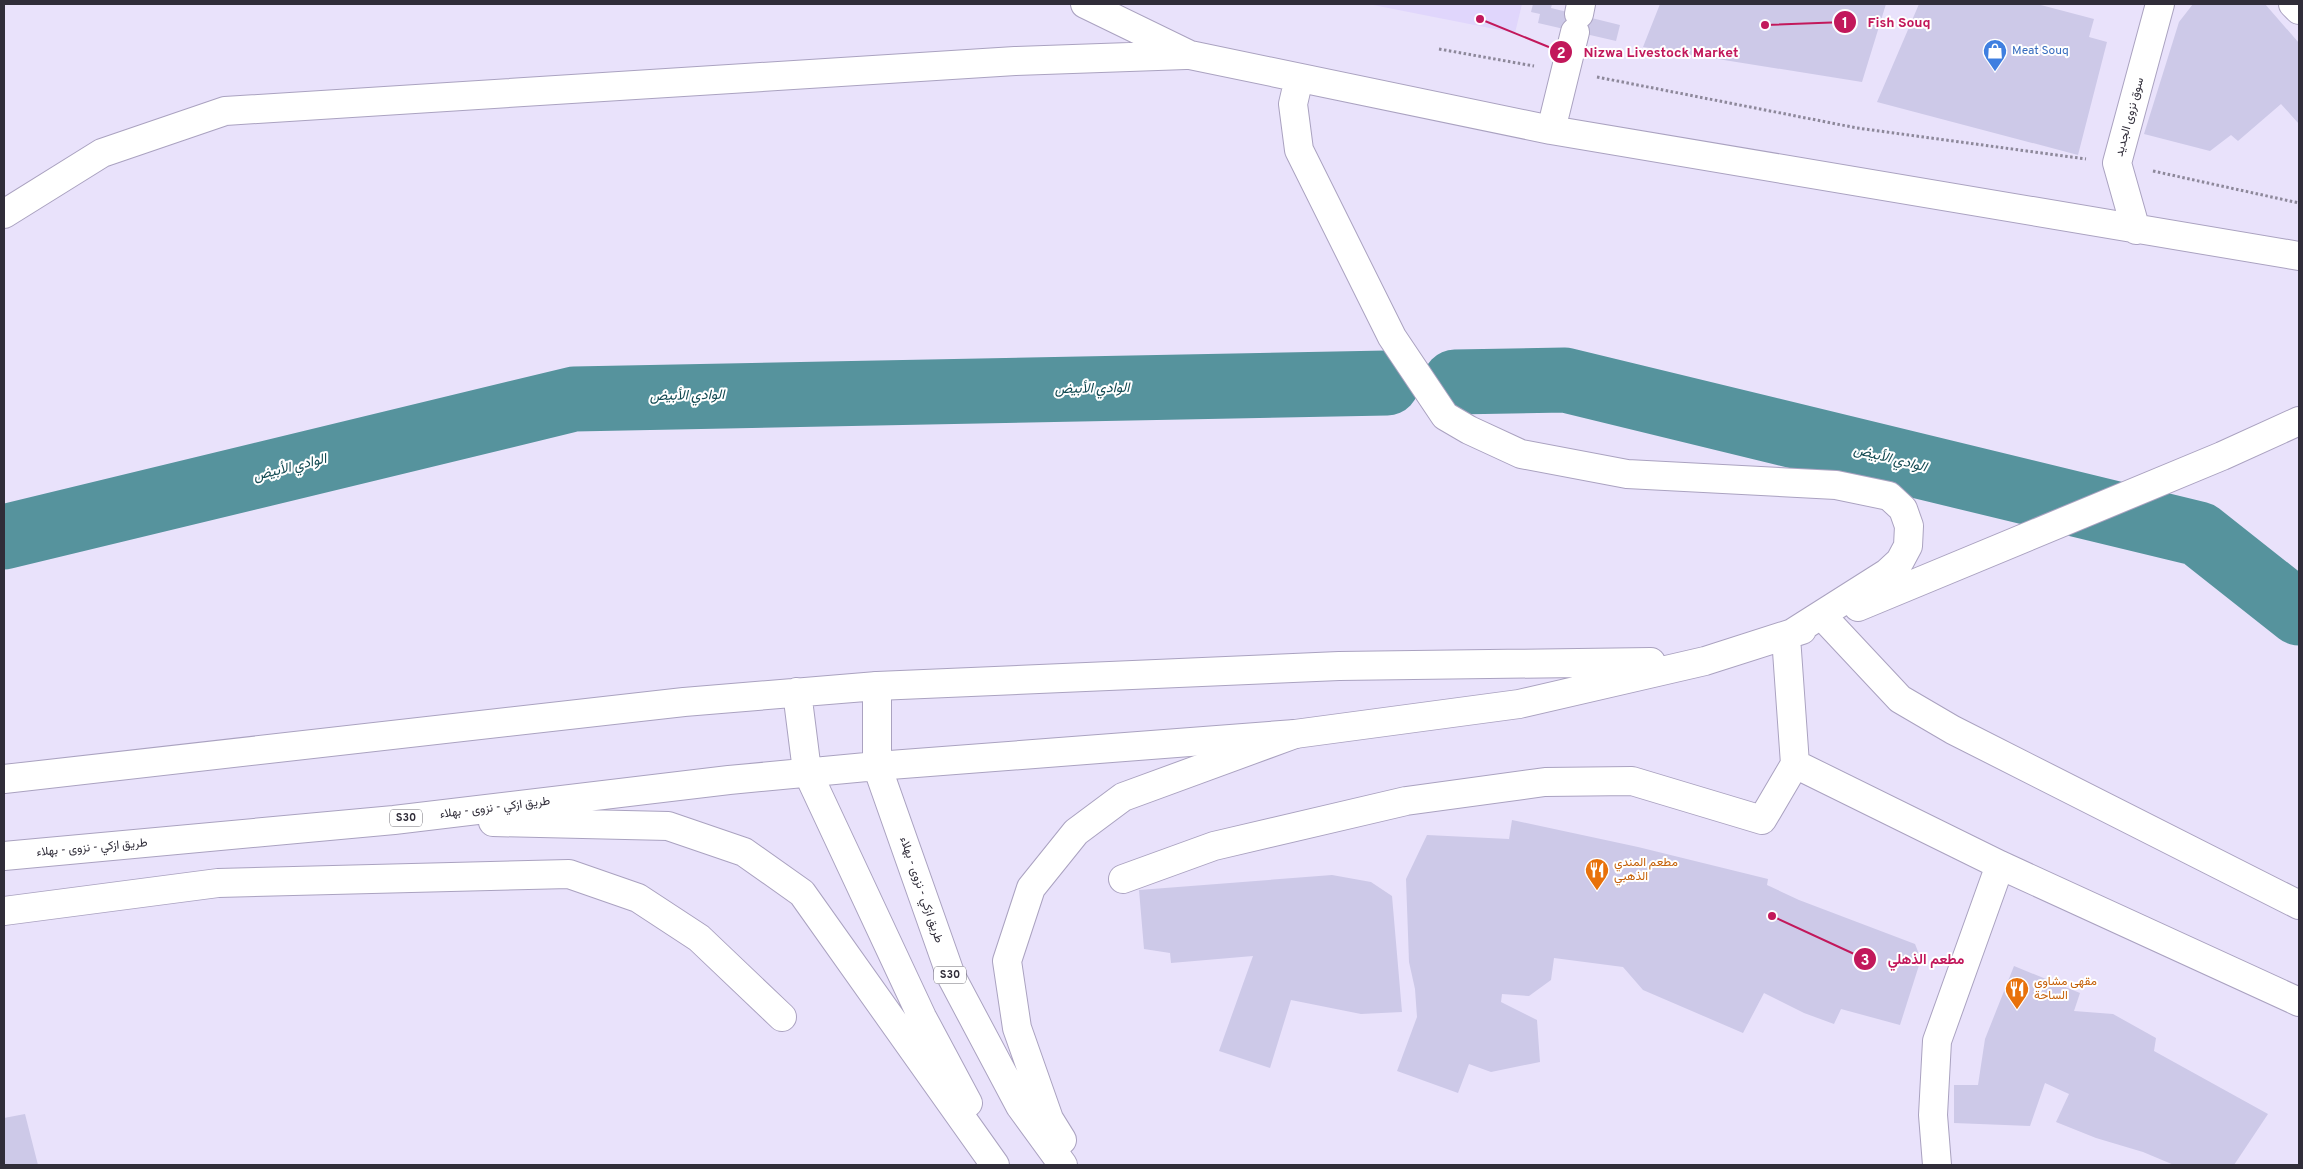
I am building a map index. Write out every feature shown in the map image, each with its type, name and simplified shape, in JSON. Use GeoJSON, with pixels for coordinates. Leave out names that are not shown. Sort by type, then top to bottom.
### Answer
{"type":"FeatureCollection","features":[{"type":"Feature","properties":{"kind":"street"},"geometry":{"type":"LineString","coordinates":[[1085,4],[1190,55]]}},
{"type":"Feature","properties":{"kind":"street","name":"سوق نزوى الجديد"},"geometry":{"type":"LineString","coordinates":[[2136,230],[2117,163],[2160,4]]}},
{"type":"Feature","properties":{"kind":"street"},"geometry":{"type":"LineString","coordinates":[[2293,4],[2299,10]]}},
{"type":"Feature","properties":{"kind":"street"},"geometry":{"type":"LineString","coordinates":[[1550,130],[1578,17]]}},
{"type":"Feature","properties":{"kind":"street"},"geometry":{"type":"LineString","coordinates":[[4,214],[102,153],[224,111],[1015,61],[1190,55],[1550,130],[2299,256]]}},
{"type":"Feature","properties":{"kind":"street"},"geometry":{"type":"LineString","coordinates":[[1299,78],[1293,104],[1299,150],[1392,337],[1445,416],[1469,430],[1521,454],[1627,474],[1836,485],[1889,496],[1903,509],[1909,526],[1908,546],[1900,561],[1887,573],[1786,637]]}},
{"type":"Feature","properties":{"kind":"street"},"geometry":{"type":"LineString","coordinates":[[2222,456],[2299,401]]}},
{"type":"Feature","properties":{"kind":"street"},"geometry":{"type":"LineString","coordinates":[[878,766],[1295,734],[1519,704],[1705,661],[1786,637],[2222,456],[2299,421]]}},
{"type":"Feature","properties":{"kind":"street"},"geometry":{"type":"LineString","coordinates":[[1826,620],[1900,699],[1953,730],[2299,905]]}},
{"type":"Feature","properties":{"kind":"street"},"geometry":{"type":"LineString","coordinates":[[1123,879],[1214,846],[1406,801],[1545,782],[1632,781],[1762,820],[1795,764],[1786,637]]}},
{"type":"Feature","properties":{"kind":"street"},"geometry":{"type":"LineString","coordinates":[[4,779],[674,704],[876,686],[1338,666],[1705,661]]}},
{"type":"Feature","properties":{"kind":"street","name":"طريق ازكي - نزوى - بهلاء"},"geometry":{"type":"LineString","coordinates":[[876,686],[878,766],[951,976],[1020,1106],[1063,1165]]}},
{"type":"Feature","properties":{"kind":"street"},"geometry":{"type":"LineString","coordinates":[[797,692],[807,772],[922,1017],[1001,1165]]}},
{"type":"Feature","properties":{"kind":"street"},"geometry":{"type":"LineString","coordinates":[[1076,1165],[1049,1119],[1017,1028],[1007,961],[1032,888],[1076,832],[1123,797],[1295,734]]}},
{"type":"Feature","properties":{"kind":"street"},"geometry":{"type":"LineString","coordinates":[[1795,764],[2000,865],[2299,1002]]}},
{"type":"Feature","properties":{"kind":"street","name":"طريق ازكي - نزوى - بهلاء"},"geometry":{"type":"LineString","coordinates":[[4,856],[394,820],[807,772],[878,766]]}},
{"type":"Feature","properties":{"kind":"street"},"geometry":{"type":"LineString","coordinates":[[394,820],[668,826],[744,852],[802,894],[995,1165]]}},
{"type":"Feature","properties":{"kind":"street"},"geometry":{"type":"LineString","coordinates":[[1937,1165],[1933,1115],[1937,1041],[2000,865]]}},
{"type":"Feature","properties":{"kind":"street"},"geometry":{"type":"LineString","coordinates":[[4,911],[218,883],[569,874],[638,898],[700,938],[782,1017]]}},
{"type":"Feature","properties":{"kind":"path"},"geometry":{"type":"LineString","coordinates":[[1439,49],[1566,71],[1857,128],[2117,163],[2299,203]]}},
{"type":"Feature","properties":{"kind":"shaded area"},"geometry":{"type":"Polygon","coordinates":[[[1368,4],[1522,4],[1515,33],[1368,4]]]}},
{"type":"Feature","properties":{"kind":"building"},"geometry":{"type":"Polygon","coordinates":[[[1533,4],[1552,4],[1551,8],[1620,25],[1616,41],[1538,23],[1540,14],[1531,12],[1533,4]]]}},
{"type":"Feature","properties":{"kind":"building"},"geometry":{"type":"Polygon","coordinates":[[[1660,4],[1886,4],[1862,82],[1643,47],[1660,4]]]}},
{"type":"Feature","properties":{"kind":"building","name":"Meat Souq"},"geometry":{"type":"Polygon","coordinates":[[[1919,4],[2037,4],[2094,19],[2089,37],[2107,42],[2078,155],[1877,102],[1919,4]]]}},
{"type":"Feature","properties":{"kind":"building"},"geometry":{"type":"Polygon","coordinates":[[[2193,4],[2265,4],[2299,43],[2299,124],[2281,104],[2238,141],[2231,135],[2210,151],[2144,134],[2179,22],[2193,4]]]}},
{"type":"Feature","properties":{"kind":"building"},"geometry":{"type":"Polygon","coordinates":[[[1512,820],[1638,847],[1768,879],[1767,885],[1799,900],[1915,944],[1921,959],[1900,1025],[1841,1009],[1834,1024],[1804,1013],[1764,993],[1743,1033],[1643,990],[1623,967],[1554,958],[1551,980],[1529,996],[1502,994],[1501,1002],[1537,1020],[1540,1062],[1491,1072],[1469,1064],[1458,1093],[1397,1071],[1417,1017],[1415,989],[1409,962],[1406,879],[1427,835],[1509,839],[1512,820]]]}},
{"type":"Feature","properties":{"kind":"building"},"geometry":{"type":"Polygon","coordinates":[[[1332,875],[1371,882],[1392,896],[1402,1012],[1361,1014],[1291,1000],[1270,1068],[1219,1051],[1253,956],[1171,963],[1170,953],[1144,949],[1139,890],[1332,875]]]}},
{"type":"Feature","properties":{"kind":"building"},"geometry":{"type":"Polygon","coordinates":[[[2014,966],[2080,993],[2074,1011],[2113,1014],[2156,1038],[2154,1051],[2268,1114],[2234,1165],[2174,1165],[2143,1152],[2096,1138],[2056,1122],[2069,1094],[2045,1083],[2030,1126],[1954,1123],[1954,1085],[1978,1085],[1985,1039],[2014,966]]]}},
{"type":"Feature","properties":{"kind":"building"},"geometry":{"type":"Polygon","coordinates":[[[25,1114],[38,1165],[4,1165],[4,1118],[25,1114]]]}},
{"type":"Feature","properties":{"kind":"waterway","name":"الوادي الأبيض"},"geometry":{"type":"LineString","coordinates":[[1455,382],[1565,380],[2199,534],[2299,613]]}},
{"type":"Feature","properties":{"kind":"waterway","name":"الوادي الأبيض"},"geometry":{"type":"LineString","coordinates":[[4,537],[574,399],[1387,383]]}},
{"type":"Feature","properties":{"kind":"place","name":"Nizwa Livestock Market"},"geometry":{"type":"Point","coordinates":[1480,19]}},
{"type":"Feature","properties":{"kind":"place","name":"Fish Souq"},"geometry":{"type":"Point","coordinates":[1765,25]}},
{"type":"Feature","properties":{"kind":"place","name":"Meat Souq"},"geometry":{"type":"Point","coordinates":[1995,72]}},
{"type":"Feature","properties":{"kind":"place","name":"مطعم المندي الذهبي"},"geometry":{"type":"Point","coordinates":[1597,891]}},
{"type":"Feature","properties":{"kind":"place","name":"مطعم الذهلي"},"geometry":{"type":"Point","coordinates":[1772,916]}},
{"type":"Feature","properties":{"kind":"place","name":"مقهى مشاوي الساحة"},"geometry":{"type":"Point","coordinates":[2017,1010]}}]}
